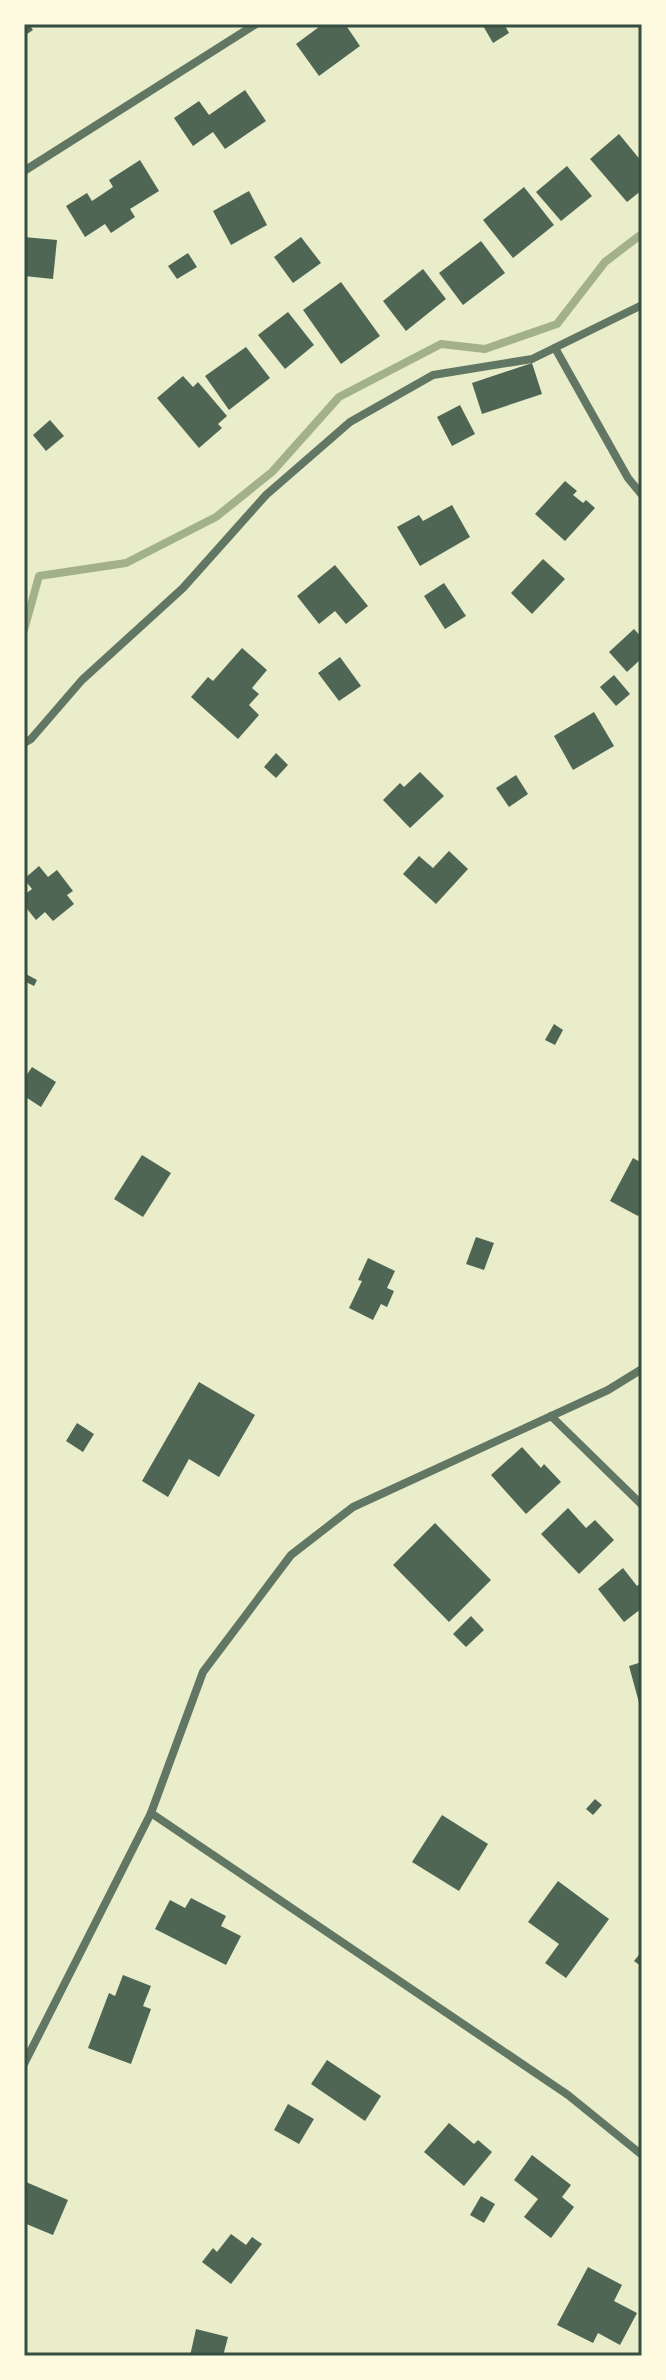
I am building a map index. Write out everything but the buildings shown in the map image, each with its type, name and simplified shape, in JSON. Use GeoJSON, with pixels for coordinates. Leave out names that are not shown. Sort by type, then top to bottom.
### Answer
{"type":"FeatureCollection","features":[{"type":"Feature","properties":{"kind":"street"},"geometry":{"type":"LineString","coordinates":[[24,171],[256,24]]}},
{"type":"Feature","properties":{"kind":"street"},"geometry":{"type":"LineString","coordinates":[[24,743],[31,739],[82,680],[183,588],[266,495],[350,422],[433,375],[532,359],[642,305]]}},
{"type":"Feature","properties":{"kind":"street"},"geometry":{"type":"LineString","coordinates":[[555,348],[628,478],[642,495]]}},
{"type":"Feature","properties":{"kind":"street"},"geometry":{"type":"LineString","coordinates":[[24,2064],[151,1813],[203,1672],[291,1555],[353,1507],[608,1390],[642,1369]]}},
{"type":"Feature","properties":{"kind":"street"},"geometry":{"type":"LineString","coordinates":[[551,1416],[642,1505]]}},
{"type":"Feature","properties":{"kind":"street"},"geometry":{"type":"LineString","coordinates":[[151,1813],[568,2095],[642,2155]]}},
{"type":"Feature","properties":{"kind":"waterway"},"geometry":{"type":"LineString","coordinates":[[24,630],[39,576],[126,563],[216,517],[272,472],[339,397],[441,344],[485,349],[557,324],[605,262],[639,236],[642,237]]}}]}
